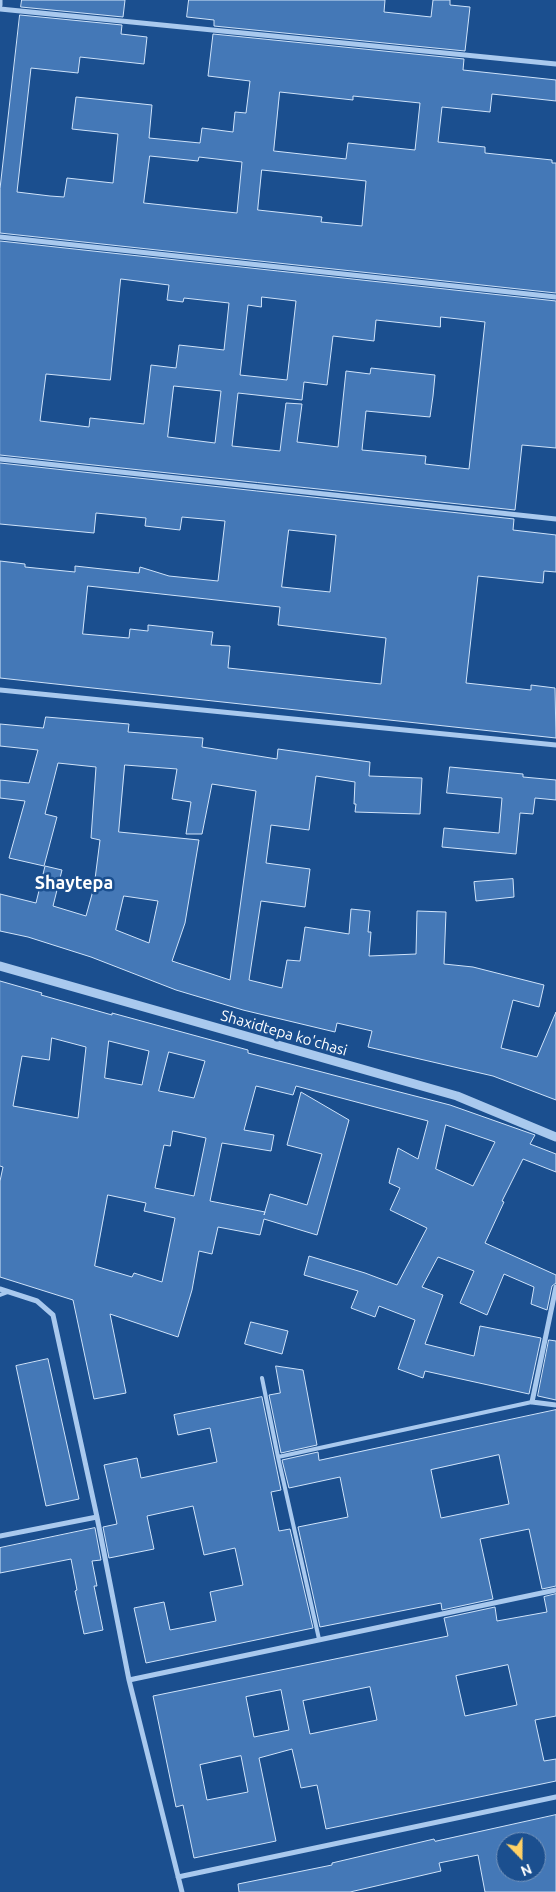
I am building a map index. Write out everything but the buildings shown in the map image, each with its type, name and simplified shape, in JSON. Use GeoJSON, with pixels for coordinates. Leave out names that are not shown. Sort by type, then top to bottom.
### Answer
{"type":"FeatureCollection","features":[{"type":"Feature","properties":{"kind":"street"},"geometry":{"type":"LineString","coordinates":[[0,0],[0,5]]}},
{"type":"Feature","properties":{"kind":"street"},"geometry":{"type":"LineString","coordinates":[[0,9],[556,64]]}},
{"type":"Feature","properties":{"kind":"street"},"geometry":{"type":"LineString","coordinates":[[0,236],[556,297]]}},
{"type":"Feature","properties":{"kind":"street"},"geometry":{"type":"LineString","coordinates":[[0,459],[556,519]]}},
{"type":"Feature","properties":{"kind":"street"},"geometry":{"type":"LineString","coordinates":[[0,690],[556,745]]}},
{"type":"Feature","properties":{"kind":"street","name":"Shaxidtepa ko'chasi"},"geometry":{"type":"LineString","coordinates":[[0,966],[457,1096],[556,1137]]}},
{"type":"Feature","properties":{"kind":"street"},"geometry":{"type":"LineString","coordinates":[[556,1287],[532,1402],[556,1405]]}},
{"type":"Feature","properties":{"kind":"street"},"geometry":{"type":"LineString","coordinates":[[0,1289],[37,1301],[53,1314],[97,1517],[129,1680],[182,1892]]}},
{"type":"Feature","properties":{"kind":"street"},"geometry":{"type":"LineString","coordinates":[[0,1536],[97,1517]]}},
{"type":"Feature","properties":{"kind":"street"},"geometry":{"type":"LineString","coordinates":[[129,1680],[556,1590]]}},
{"type":"Feature","properties":{"kind":"street"},"geometry":{"type":"LineString","coordinates":[[178,1877],[556,1797]]}},
{"type":"Feature","properties":{"kind":"lane"},"geometry":{"type":"LineString","coordinates":[[0,1295],[8,1292]]}},
{"type":"Feature","properties":{"kind":"lane"},"geometry":{"type":"LineString","coordinates":[[262,1378],[318,1639]]}},
{"type":"Feature","properties":{"kind":"lane"},"geometry":{"type":"LineString","coordinates":[[278,1457],[532,1402]]}},
{"type":"Feature","properties":{"kind":"district","name":"Shaytepa"},"geometry":{"type":"Point","coordinates":[74,883]}}]}
